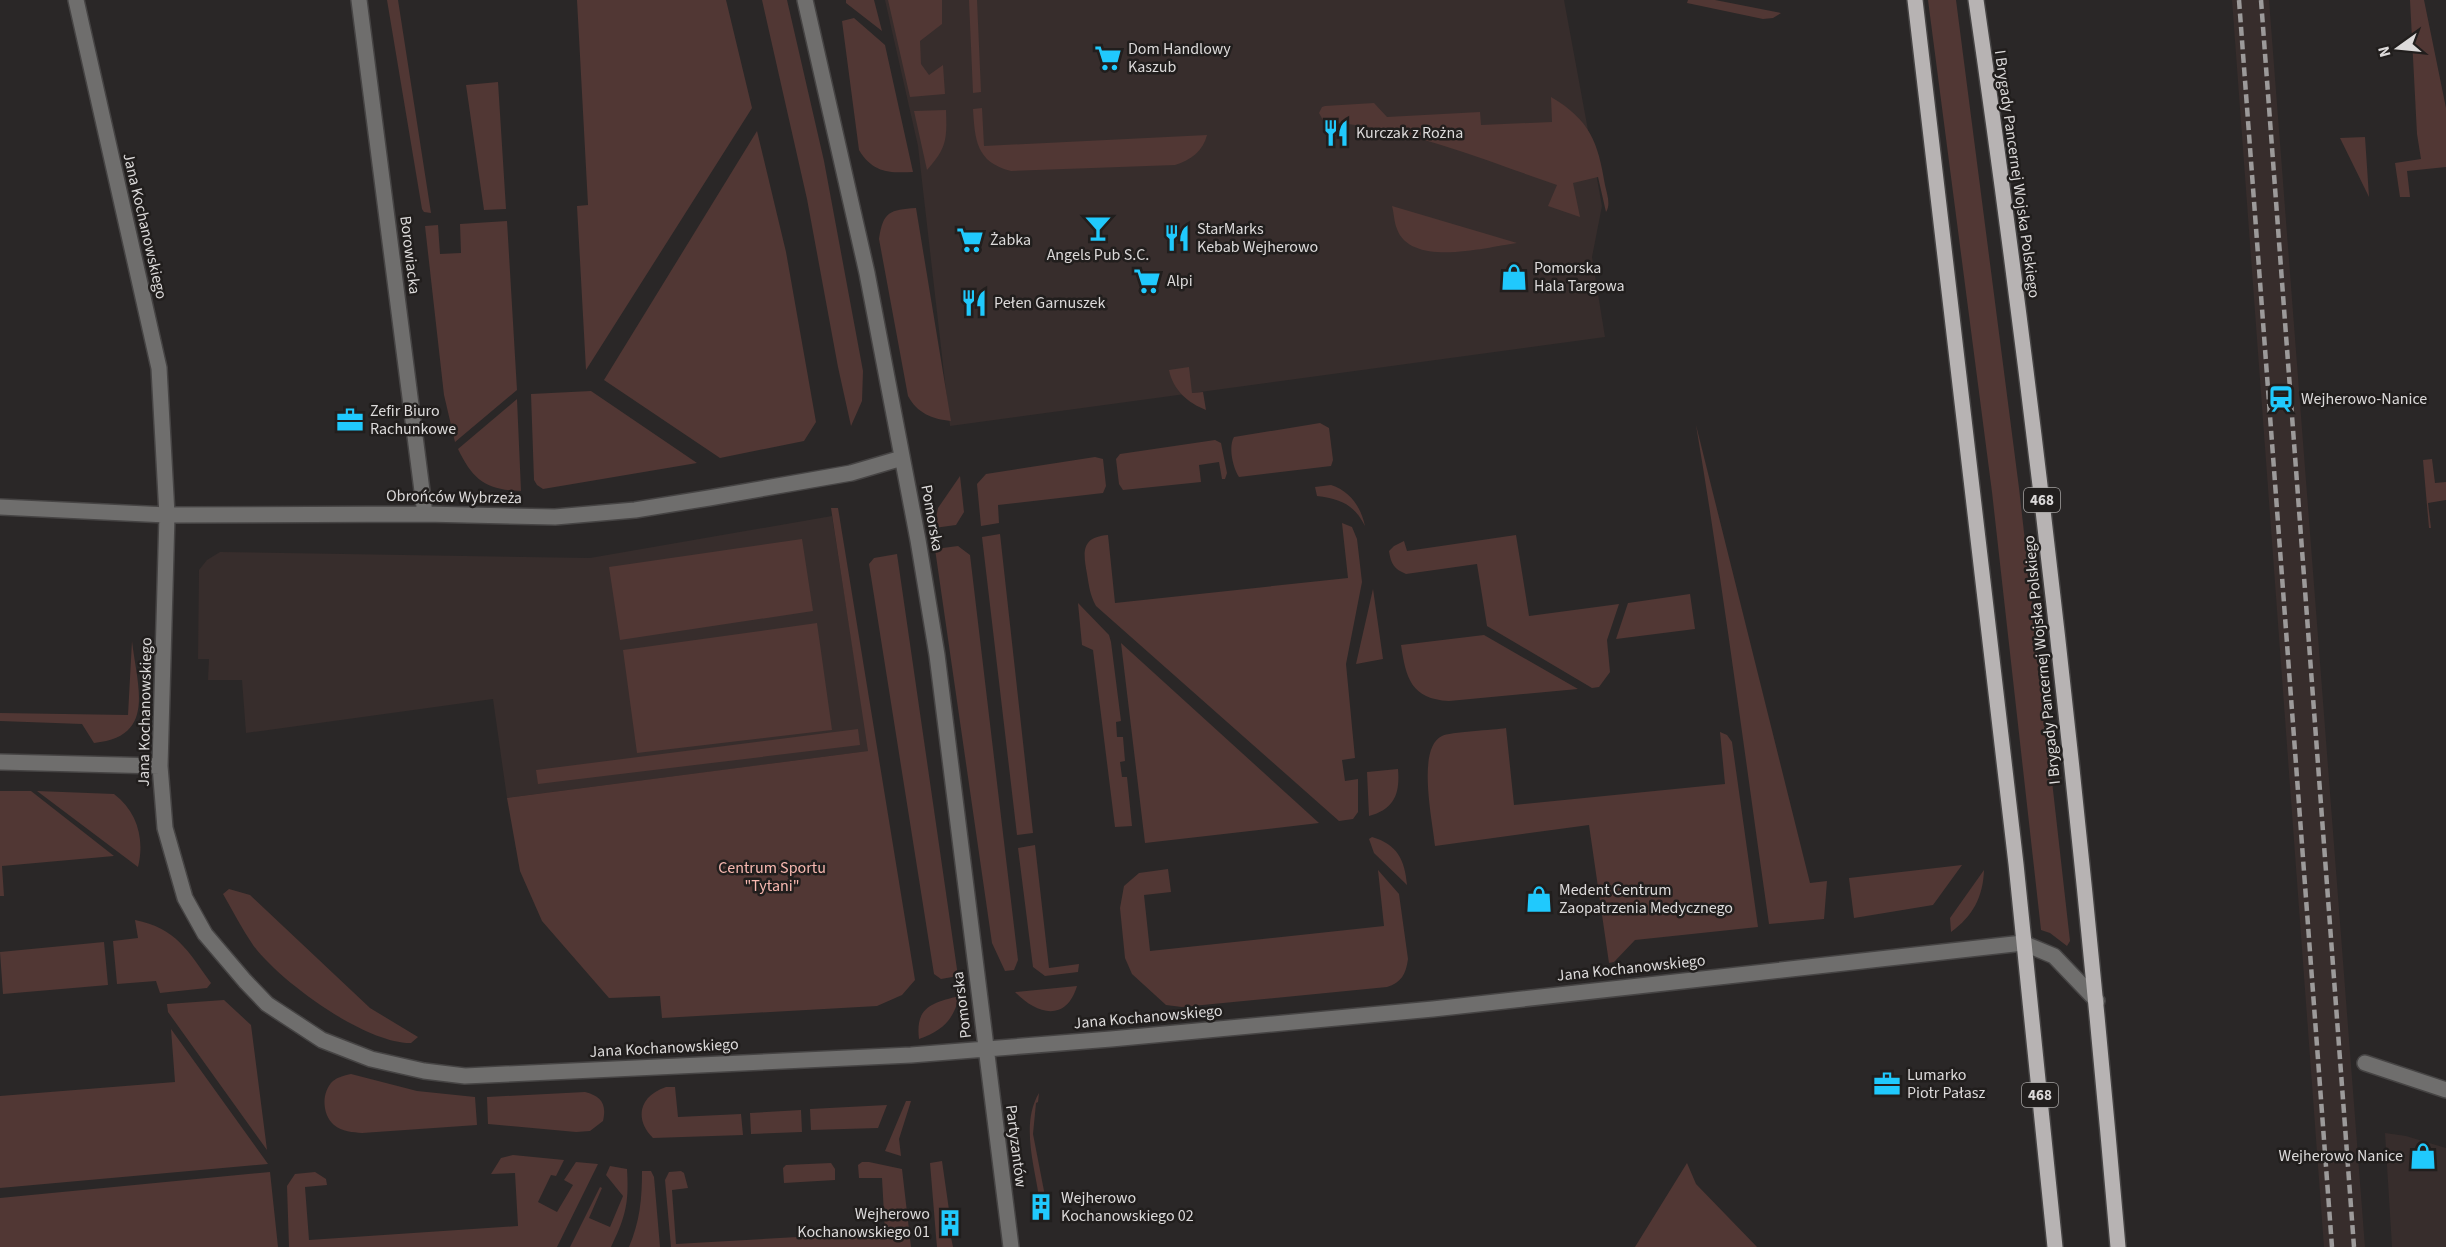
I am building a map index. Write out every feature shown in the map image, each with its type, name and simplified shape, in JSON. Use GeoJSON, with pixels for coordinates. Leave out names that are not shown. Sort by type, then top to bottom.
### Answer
{"type":"FeatureCollection","features":[{"type":"Feature","properties":{"kind":"main road","name":"468"},"geometry":{"type":"LineString","coordinates":[[1914,0],[2015,853],[2055,1247]]}},
{"type":"Feature","properties":{"kind":"main road","name":"I Brygady Pancernej Wojska Polskiego"},"geometry":{"type":"LineString","coordinates":[[1976,0],[2046,532],[2097,1001],[2118,1247]]}},
{"type":"Feature","properties":{"kind":"street","name":"Jana Kochanowskiego"},"geometry":{"type":"LineString","coordinates":[[76,0],[159,368],[167,515],[159,766],[165,828],[185,898],[205,934],[267,1004],[322,1040],[372,1059],[424,1071],[465,1076],[911,1055],[1433,1009],[2024,943],[2054,956],[2097,1001]]}},
{"type":"Feature","properties":{"kind":"street","name":"Borowiacka"},"geometry":{"type":"LineString","coordinates":[[359,0],[425,514]]}},
{"type":"Feature","properties":{"kind":"street","name":"Pomorska"},"geometry":{"type":"LineString","coordinates":[[806,0],[867,273],[937,655],[985,1049]]}},
{"type":"Feature","properties":{"kind":"street","name":"Obrońców Wybrzeża"},"geometry":{"type":"LineString","coordinates":[[0,507],[167,515],[555,516],[635,510],[851,473],[902,458]]}},
{"type":"Feature","properties":{"kind":"street"},"geometry":{"type":"LineString","coordinates":[[0,762],[159,766]]}},
{"type":"Feature","properties":{"kind":"street","name":"Partyzantów"},"geometry":{"type":"LineString","coordinates":[[985,1049],[1011,1247]]}},
{"type":"Feature","properties":{"kind":"street"},"geometry":{"type":"LineString","coordinates":[[2365,1063],[2446,1090]]}},
{"type":"Feature","properties":{"kind":"shaded area"},"geometry":{"type":"Polygon","coordinates":[[[885,0],[1564,0],[1602,206],[1592,257],[1605,337],[950,426],[918,146],[885,0]]]}},
{"type":"Feature","properties":{"kind":"shaded area"},"geometry":{"type":"Polygon","coordinates":[[[2232,0],[2269,0],[2365,1247],[2324,1247],[2232,0]]]}},
{"type":"Feature","properties":{"kind":"shaded area"},"geometry":{"type":"Polygon","coordinates":[[[832,516],[869,751],[507,798],[493,699],[246,733],[242,680],[208,680],[209,659],[198,659],[199,570],[207,560],[220,552],[590,558],[832,516]]]}},
{"type":"Feature","properties":{"kind":"shaded area"},"geometry":{"type":"Polygon","coordinates":[[[2385,1133],[2406,1136],[2446,1148],[2446,1247],[2392,1247],[2385,1133]]]}},
{"type":"Feature","properties":{"kind":"green space"},"geometry":{"type":"Polygon","coordinates":[[[387,0],[398,0],[431,213],[424,212],[422,209],[387,0]]]}},
{"type":"Feature","properties":{"kind":"green space"},"geometry":{"type":"Polygon","coordinates":[[[577,0],[726,0],[752,108],[586,370],[577,206],[588,205],[577,0]]]}},
{"type":"Feature","properties":{"kind":"green space"},"geometry":{"type":"Polygon","coordinates":[[[762,0],[787,0],[824,161],[863,371],[862,401],[851,426],[807,199],[762,0]]]}},
{"type":"Feature","properties":{"kind":"green space"},"geometry":{"type":"Polygon","coordinates":[[[846,0],[874,0],[882,31],[846,3],[846,0]]]}},
{"type":"Feature","properties":{"kind":"green space"},"geometry":{"type":"Polygon","coordinates":[[[888,0],[942,0],[942,24],[920,41],[921,64],[929,75],[943,65],[945,94],[910,97],[888,0]]]}},
{"type":"Feature","properties":{"kind":"green space"},"geometry":{"type":"Polygon","coordinates":[[[969,0],[977,0],[981,92],[973,93],[969,0]]]}},
{"type":"Feature","properties":{"kind":"green space"},"geometry":{"type":"Polygon","coordinates":[[[1688,0],[1715,0],[1781,13],[1773,18],[1763,19],[1687,3],[1688,0]]]}},
{"type":"Feature","properties":{"kind":"green space"},"geometry":{"type":"Polygon","coordinates":[[[1928,0],[1956,0],[2019,488],[2070,941],[2067,946],[2050,933],[2041,930],[1992,492],[1928,0]]]}},
{"type":"Feature","properties":{"kind":"green space"},"geometry":{"type":"Polygon","coordinates":[[[2410,0],[2424,0],[2446,108],[2446,167],[2407,171],[2410,197],[2400,197],[2395,163],[2421,159],[2417,134],[2410,0]]]}},
{"type":"Feature","properties":{"kind":"green space"},"geometry":{"type":"Polygon","coordinates":[[[854,18],[885,45],[913,172],[882,170],[864,158],[859,150],[842,21],[854,18]]]}},
{"type":"Feature","properties":{"kind":"green space"},"geometry":{"type":"Polygon","coordinates":[[[498,82],[506,209],[484,210],[466,85],[498,82]]]}},
{"type":"Feature","properties":{"kind":"green space"},"geometry":{"type":"Polygon","coordinates":[[[1551,97],[1575,114],[1595,144],[1608,199],[1606,212],[1598,177],[1573,183],[1580,217],[1548,206],[1557,185],[1413,137],[1354,125],[1324,122],[1319,113],[1325,106],[1374,103],[1387,117],[1480,112],[1481,125],[1552,122],[1551,97]]]}},
{"type":"Feature","properties":{"kind":"green space"},"geometry":{"type":"Polygon","coordinates":[[[982,108],[984,146],[1207,135],[1203,146],[1195,154],[1175,165],[1011,171],[991,162],[980,148],[973,109],[982,108]]]}},
{"type":"Feature","properties":{"kind":"green space"},"geometry":{"type":"Polygon","coordinates":[[[946,110],[944,143],[939,155],[927,170],[914,111],[946,110]]]}},
{"type":"Feature","properties":{"kind":"green space"},"geometry":{"type":"Polygon","coordinates":[[[757,131],[786,252],[816,422],[804,441],[720,458],[604,380],[757,131]]]}},
{"type":"Feature","properties":{"kind":"green space"},"geometry":{"type":"Polygon","coordinates":[[[2365,137],[2369,197],[2340,138],[2365,137]]]}},
{"type":"Feature","properties":{"kind":"green space"},"geometry":{"type":"Polygon","coordinates":[[[1392,206],[1517,243],[1451,252],[1433,252],[1417,248],[1405,241],[1397,229],[1392,206]]]}},
{"type":"Feature","properties":{"kind":"green space"},"geometry":{"type":"Polygon","coordinates":[[[916,208],[951,421],[926,414],[916,407],[908,396],[879,239],[883,223],[889,214],[894,211],[916,208]]]}},
{"type":"Feature","properties":{"kind":"green space"},"geometry":{"type":"Polygon","coordinates":[[[507,221],[517,390],[455,442],[444,395],[425,226],[438,225],[440,254],[461,253],[460,224],[507,221]]]}},
{"type":"Feature","properties":{"kind":"green space"},"geometry":{"type":"Polygon","coordinates":[[[1189,367],[1192,393],[1203,392],[1206,410],[1193,404],[1182,395],[1171,377],[1169,370],[1189,367]]]}},
{"type":"Feature","properties":{"kind":"green space"},"geometry":{"type":"Polygon","coordinates":[[[591,391],[697,463],[543,489],[537,485],[534,480],[531,394],[591,391]]]}},
{"type":"Feature","properties":{"kind":"green space"},"geometry":{"type":"Polygon","coordinates":[[[517,399],[521,491],[498,488],[482,481],[469,468],[458,449],[517,399]]]}},
{"type":"Feature","properties":{"kind":"green space"},"geometry":{"type":"Polygon","coordinates":[[[1320,423],[1329,428],[1333,460],[1331,466],[1239,477],[1232,457],[1231,446],[1234,437],[1320,423]]]}},
{"type":"Feature","properties":{"kind":"green space"},"geometry":{"type":"Polygon","coordinates":[[[1696,425],[1810,883],[1827,881],[1824,919],[1769,924],[1696,425]]]}},
{"type":"Feature","properties":{"kind":"green space"},"geometry":{"type":"Polygon","coordinates":[[[1215,440],[1221,443],[1227,473],[1225,479],[1222,479],[1219,462],[1199,465],[1201,482],[1123,490],[1119,484],[1116,459],[1120,454],[1215,440]]]}},
{"type":"Feature","properties":{"kind":"green space"},"geometry":{"type":"Polygon","coordinates":[[[1095,457],[1103,459],[1106,486],[1103,493],[998,505],[999,523],[981,526],[977,484],[986,474],[1095,457]]]}},
{"type":"Feature","properties":{"kind":"green space"},"geometry":{"type":"Polygon","coordinates":[[[2432,459],[2435,483],[2446,482],[2446,500],[2428,503],[2431,528],[2429,528],[2423,460],[2432,459]]]}},
{"type":"Feature","properties":{"kind":"green space"},"geometry":{"type":"Polygon","coordinates":[[[960,476],[964,512],[956,525],[934,528],[938,508],[960,476]]]}},
{"type":"Feature","properties":{"kind":"green space"},"geometry":{"type":"Polygon","coordinates":[[[1331,485],[1344,491],[1354,501],[1361,512],[1365,526],[1356,512],[1346,504],[1317,496],[1315,487],[1331,485]]]}},
{"type":"Feature","properties":{"kind":"green space","name":"Centrum Sportu \"Tytani\""},"geometry":{"type":"Polygon","coordinates":[[[831,508],[838,508],[915,980],[902,995],[877,1006],[662,1018],[660,996],[609,998],[542,921],[520,871],[507,798],[868,751],[831,508]]]}},
{"type":"Feature","properties":{"kind":"green space"},"geometry":{"type":"Polygon","coordinates":[[[1342,523],[1352,527],[1357,539],[1362,582],[1346,664],[1355,758],[1342,760],[1345,781],[1358,779],[1358,812],[1353,819],[1339,821],[1096,606],[1089,586],[1085,553],[1088,542],[1099,536],[1108,535],[1115,603],[1348,578],[1342,523]]]}},
{"type":"Feature","properties":{"kind":"green space"},"geometry":{"type":"Polygon","coordinates":[[[1000,534],[1033,833],[1017,835],[982,537],[1000,534]]]}},
{"type":"Feature","properties":{"kind":"green space"},"geometry":{"type":"Polygon","coordinates":[[[1516,535],[1529,616],[1619,604],[1607,640],[1610,672],[1599,687],[1592,688],[1487,626],[1477,564],[1406,574],[1394,566],[1389,551],[1404,541],[1407,551],[1516,535]]]}},
{"type":"Feature","properties":{"kind":"green space"},"geometry":{"type":"Polygon","coordinates":[[[802,539],[813,611],[620,640],[609,567],[802,539]]]}},
{"type":"Feature","properties":{"kind":"green space"},"geometry":{"type":"Polygon","coordinates":[[[958,546],[970,555],[1018,960],[1014,970],[1005,971],[992,943],[935,549],[958,546]]]}},
{"type":"Feature","properties":{"kind":"green space"},"geometry":{"type":"Polygon","coordinates":[[[897,554],[958,976],[941,979],[934,974],[869,564],[874,558],[897,554]]]}},
{"type":"Feature","properties":{"kind":"green space"},"geometry":{"type":"Polygon","coordinates":[[[1373,589],[1383,659],[1356,664],[1373,589]]]}},
{"type":"Feature","properties":{"kind":"green space"},"geometry":{"type":"Polygon","coordinates":[[[1690,594],[1695,629],[1616,639],[1628,603],[1690,594]]]}},
{"type":"Feature","properties":{"kind":"green space"},"geometry":{"type":"Polygon","coordinates":[[[1078,603],[1109,635],[1111,642],[1121,721],[1116,722],[1117,737],[1123,737],[1125,761],[1120,762],[1122,777],[1127,777],[1132,826],[1115,827],[1093,650],[1082,645],[1078,603]]]}},
{"type":"Feature","properties":{"kind":"green space"},"geometry":{"type":"Polygon","coordinates":[[[817,623],[832,730],[637,753],[623,650],[817,623]]]}},
{"type":"Feature","properties":{"kind":"green space"},"geometry":{"type":"Polygon","coordinates":[[[1484,635],[1578,689],[1449,701],[1426,696],[1413,685],[1405,667],[1401,645],[1484,635]]]}},
{"type":"Feature","properties":{"kind":"green space"},"geometry":{"type":"Polygon","coordinates":[[[132,641],[139,691],[138,707],[135,720],[127,731],[114,739],[94,743],[82,724],[0,721],[0,713],[128,715],[132,641]]]}},
{"type":"Feature","properties":{"kind":"green space"},"geometry":{"type":"Polygon","coordinates":[[[1121,643],[1319,823],[1145,843],[1121,643]]]}},
{"type":"Feature","properties":{"kind":"green space"},"geometry":{"type":"Polygon","coordinates":[[[1506,728],[1514,805],[1725,784],[1720,732],[1727,735],[1732,742],[1758,927],[1635,940],[1614,962],[1609,963],[1589,825],[1435,846],[1428,786],[1430,755],[1434,743],[1446,735],[1506,728]]]}},
{"type":"Feature","properties":{"kind":"green space"},"geometry":{"type":"Polygon","coordinates":[[[858,729],[860,745],[538,784],[536,770],[858,729]]]}},
{"type":"Feature","properties":{"kind":"green space"},"geometry":{"type":"Polygon","coordinates":[[[1398,769],[1397,793],[1394,799],[1385,809],[1369,816],[1367,772],[1398,769]]]}},
{"type":"Feature","properties":{"kind":"green space"},"geometry":{"type":"Polygon","coordinates":[[[0,791],[31,791],[114,856],[2,866],[4,896],[0,896],[0,791]]]}},
{"type":"Feature","properties":{"kind":"green space"},"geometry":{"type":"Polygon","coordinates":[[[37,791],[114,794],[134,817],[137,826],[140,836],[138,867],[37,791]]]}},
{"type":"Feature","properties":{"kind":"green space"},"geometry":{"type":"Polygon","coordinates":[[[1372,837],[1388,844],[1398,854],[1402,861],[1407,885],[1374,853],[1369,839],[1372,837]]]}},
{"type":"Feature","properties":{"kind":"green space"},"geometry":{"type":"Polygon","coordinates":[[[1035,845],[1049,968],[1079,964],[1078,972],[1045,976],[1033,967],[1018,848],[1035,845]]]}},
{"type":"Feature","properties":{"kind":"green space"},"geometry":{"type":"Polygon","coordinates":[[[1962,865],[1933,905],[1854,918],[1849,878],[1962,865]]]}},
{"type":"Feature","properties":{"kind":"green space"},"geometry":{"type":"Polygon","coordinates":[[[1168,869],[1171,892],[1144,895],[1150,951],[1384,926],[1378,870],[1399,894],[1408,959],[1406,969],[1396,983],[1387,987],[1182,1007],[1166,1005],[1132,974],[1125,958],[1120,908],[1124,886],[1139,873],[1168,869]]]}},
{"type":"Feature","properties":{"kind":"green space"},"geometry":{"type":"Polygon","coordinates":[[[1984,870],[1982,889],[1975,905],[1959,926],[1951,932],[1950,918],[1984,870]]]}},
{"type":"Feature","properties":{"kind":"green space"},"geometry":{"type":"Polygon","coordinates":[[[229,889],[250,895],[370,1008],[418,1037],[411,1043],[392,1041],[371,1033],[348,1022],[303,993],[266,960],[253,945],[223,894],[229,889]]]}},
{"type":"Feature","properties":{"kind":"green space"},"geometry":{"type":"Polygon","coordinates":[[[135,920],[161,929],[180,942],[211,983],[207,988],[160,993],[156,981],[117,984],[113,941],[138,938],[135,920]]]}},
{"type":"Feature","properties":{"kind":"green space"},"geometry":{"type":"Polygon","coordinates":[[[104,942],[108,985],[3,994],[0,952],[104,942]]]}},
{"type":"Feature","properties":{"kind":"green space"},"geometry":{"type":"Polygon","coordinates":[[[1077,986],[1066,1006],[1050,1011],[1032,1006],[1015,992],[1077,986]]]}},
{"type":"Feature","properties":{"kind":"green space"},"geometry":{"type":"Polygon","coordinates":[[[959,996],[954,1012],[946,1024],[919,1039],[920,1019],[923,1013],[934,1004],[959,996]]]}},
{"type":"Feature","properties":{"kind":"green space"},"geometry":{"type":"Polygon","coordinates":[[[224,1000],[251,1025],[267,1150],[168,1012],[167,1004],[224,1000]]]}},
{"type":"Feature","properties":{"kind":"green space"},"geometry":{"type":"Polygon","coordinates":[[[171,1029],[268,1164],[0,1188],[0,1096],[175,1082],[171,1029]]]}},
{"type":"Feature","properties":{"kind":"green space"},"geometry":{"type":"Polygon","coordinates":[[[351,1074],[417,1091],[475,1097],[477,1125],[362,1133],[340,1129],[330,1121],[325,1110],[326,1091],[333,1081],[351,1074]]]}},
{"type":"Feature","properties":{"kind":"green space"},"geometry":{"type":"Polygon","coordinates":[[[666,1087],[675,1087],[678,1117],[741,1114],[743,1135],[653,1138],[643,1123],[642,1109],[650,1096],[666,1087]]]}},
{"type":"Feature","properties":{"kind":"green space"},"geometry":{"type":"Polygon","coordinates":[[[585,1092],[599,1098],[604,1110],[603,1121],[590,1131],[576,1132],[488,1124],[487,1097],[585,1092]]]}},
{"type":"Feature","properties":{"kind":"green space"},"geometry":{"type":"Polygon","coordinates":[[[1039,1093],[1033,1134],[1045,1196],[1039,1197],[1030,1144],[1030,1130],[1031,1117],[1039,1093]]]}},
{"type":"Feature","properties":{"kind":"green space"},"geometry":{"type":"Polygon","coordinates":[[[906,1101],[911,1101],[899,1139],[901,1156],[885,1151],[906,1101]]]}},
{"type":"Feature","properties":{"kind":"green space"},"geometry":{"type":"Polygon","coordinates":[[[887,1105],[878,1128],[811,1130],[810,1109],[887,1105]]]}},
{"type":"Feature","properties":{"kind":"green space"},"geometry":{"type":"Polygon","coordinates":[[[801,1110],[802,1132],[751,1134],[750,1113],[801,1110]]]}},
{"type":"Feature","properties":{"kind":"green space"},"geometry":{"type":"Polygon","coordinates":[[[513,1155],[564,1160],[556,1176],[551,1175],[538,1202],[557,1212],[573,1185],[564,1180],[576,1162],[598,1164],[557,1247],[289,1247],[287,1186],[295,1174],[315,1172],[326,1179],[327,1185],[305,1187],[309,1240],[518,1226],[515,1173],[491,1174],[501,1158],[513,1155]]]}},
{"type":"Feature","properties":{"kind":"green space"},"geometry":{"type":"Polygon","coordinates":[[[942,1161],[949,1210],[946,1212],[953,1247],[937,1247],[930,1163],[942,1161]]]}},
{"type":"Feature","properties":{"kind":"green space"},"geometry":{"type":"Polygon","coordinates":[[[862,1162],[902,1169],[911,1247],[671,1247],[665,1180],[669,1172],[681,1171],[684,1173],[688,1188],[672,1190],[676,1244],[885,1232],[882,1178],[859,1178],[858,1165],[862,1162]]]}},
{"type":"Feature","properties":{"kind":"green space"},"geometry":{"type":"Polygon","coordinates":[[[831,1163],[835,1169],[835,1180],[784,1183],[783,1168],[786,1165],[831,1163]]]}},
{"type":"Feature","properties":{"kind":"green space"},"geometry":{"type":"Polygon","coordinates":[[[1687,1163],[1696,1184],[1757,1247],[1635,1247],[1687,1163]]]}},
{"type":"Feature","properties":{"kind":"green space"},"geometry":{"type":"Polygon","coordinates":[[[610,1166],[627,1169],[628,1181],[625,1209],[611,1247],[570,1247],[600,1187],[602,1188],[589,1218],[610,1227],[623,1196],[606,1175],[610,1166]]]}},
{"type":"Feature","properties":{"kind":"green space"},"geometry":{"type":"Polygon","coordinates":[[[642,1171],[651,1171],[654,1177],[660,1247],[629,1247],[640,1210],[642,1171]]]}},
{"type":"Feature","properties":{"kind":"green space"},"geometry":{"type":"Polygon","coordinates":[[[270,1172],[278,1247],[0,1247],[0,1198],[270,1172]]]}},
{"type":"Feature","properties":{"kind":"railway"},"geometry":{"type":"LineString","coordinates":[[2239,0],[2332,1247]]}},
{"type":"Feature","properties":{"kind":"railway"},"geometry":{"type":"LineString","coordinates":[[2261,0],[2354,1247]]}},
{"type":"Feature","properties":{"kind":"place","name":"Dom Handlowy Kaszub"},"geometry":{"type":"Point","coordinates":[1108,58]}},
{"type":"Feature","properties":{"kind":"place","name":"Kurczak z Rożna"},"geometry":{"type":"Point","coordinates":[1336,133]}},
{"type":"Feature","properties":{"kind":"place","name":"Angels Pub S.C."},"geometry":{"type":"Point","coordinates":[1098,228]}},
{"type":"Feature","properties":{"kind":"place","name":"StarMarks Kebab Wejherowo"},"geometry":{"type":"Point","coordinates":[1177,238]}},
{"type":"Feature","properties":{"kind":"place","name":"Żabka"},"geometry":{"type":"Point","coordinates":[970,240]}},
{"type":"Feature","properties":{"kind":"place","name":"Pomorska Hala Targowa"},"geometry":{"type":"Point","coordinates":[1514,277]}},
{"type":"Feature","properties":{"kind":"place","name":"Alpi"},"geometry":{"type":"Point","coordinates":[1147,281]}},
{"type":"Feature","properties":{"kind":"place","name":"Pełen Garnuszek"},"geometry":{"type":"Point","coordinates":[974,303]}},
{"type":"Feature","properties":{"kind":"place","name":"Wejherowo-Nanice"},"geometry":{"type":"Point","coordinates":[2281,399]}},
{"type":"Feature","properties":{"kind":"place","name":"Zefir Biuro Rachunkowe"},"geometry":{"type":"Point","coordinates":[350,420]}},
{"type":"Feature","properties":{"kind":"place","name":"Medent Centrum Zaopatrzenia Medycznego"},"geometry":{"type":"Point","coordinates":[1539,899]}},
{"type":"Feature","properties":{"kind":"place","name":"Lumarko Piotr Pałasz"},"geometry":{"type":"Point","coordinates":[1887,1084]}},
{"type":"Feature","properties":{"kind":"place","name":"Wejherowo Nanice"},"geometry":{"type":"Point","coordinates":[2423,1156]}},
{"type":"Feature","properties":{"kind":"place","name":"Wejherowo Kochanowskiego 02"},"geometry":{"type":"Point","coordinates":[1041,1207]}},
{"type":"Feature","properties":{"kind":"place","name":"Wejherowo Kochanowskiego 01"},"geometry":{"type":"Point","coordinates":[950,1223]}}]}
